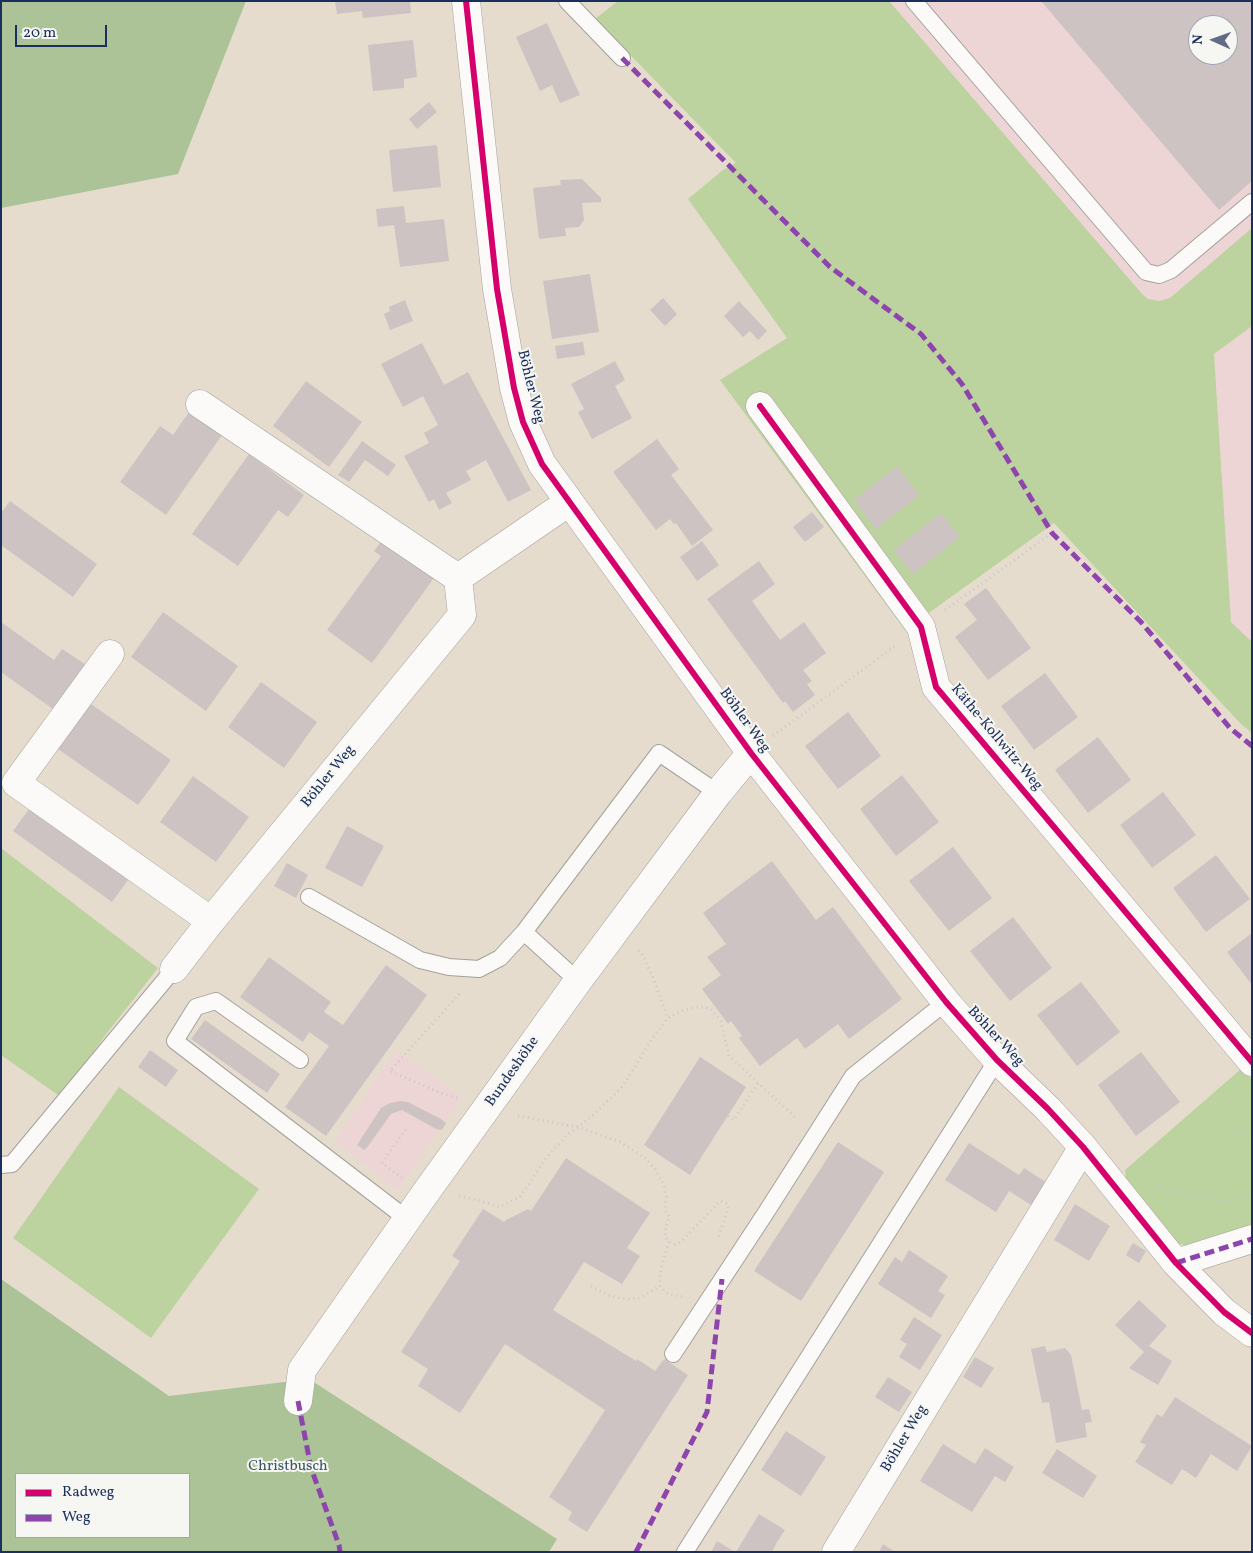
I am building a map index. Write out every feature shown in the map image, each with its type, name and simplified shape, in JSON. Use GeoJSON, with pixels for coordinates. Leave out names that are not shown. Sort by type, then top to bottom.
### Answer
{"type":"FeatureCollection","features":[{"type":"Feature","properties":{"kind":"street","name":"Böhler Weg"},"geometry":{"type":"LineString","coordinates":[[466,1],[498,288],[514,388],[523,422],[542,464],[750,753],[946,1002],[997,1060],[1048,1109],[1083,1147],[1176,1263],[1224,1312],[1252,1333]]}},
{"type":"Feature","properties":{"kind":"street"},"geometry":{"type":"LineString","coordinates":[[200,404],[458,578],[569,502]]}},
{"type":"Feature","properties":{"kind":"street","name":"Käthe-Kollwitz-Weg"},"geometry":{"type":"LineString","coordinates":[[760,406],[921,627],[936,687],[1252,1062]]}},
{"type":"Feature","properties":{"kind":"street","name":"Böhler Weg"},"geometry":{"type":"LineString","coordinates":[[174,969],[211,921],[462,615],[458,578]]}},
{"type":"Feature","properties":{"kind":"street"},"geometry":{"type":"LineString","coordinates":[[110,654],[16,783],[211,921]]}},
{"type":"Feature","properties":{"kind":"street","name":"Bundeshöhe"},"geometry":{"type":"LineString","coordinates":[[298,1401],[302,1370],[407,1219],[578,981],[750,753]]}},
{"type":"Feature","properties":{"kind":"street","name":"Böhler Weg"},"geometry":{"type":"LineString","coordinates":[[836,1552],[1083,1147]]}},
{"type":"Feature","properties":{"kind":"street"},"geometry":{"type":"LineString","coordinates":[[1176,1263],[1252,1239]]}},
{"type":"Feature","properties":{"kind":"lane"},"geometry":{"type":"LineString","coordinates":[[567,1],[622,58]]}},
{"type":"Feature","properties":{"kind":"lane"},"geometry":{"type":"LineString","coordinates":[[914,1],[1146,272],[1159,274],[1171,270],[1252,202]]}},
{"type":"Feature","properties":{"kind":"lane"},"geometry":{"type":"LineString","coordinates":[[309,897],[420,960],[449,967],[479,969],[500,958],[524,932],[658,753],[718,793]]}},
{"type":"Feature","properties":{"kind":"lane"},"geometry":{"type":"LineString","coordinates":[[524,932],[578,981]]}},
{"type":"Feature","properties":{"kind":"lane"},"geometry":{"type":"LineString","coordinates":[[1,1165],[12,1164],[174,969]]}},
{"type":"Feature","properties":{"kind":"lane"},"geometry":{"type":"LineString","coordinates":[[300,1060],[216,1000],[196,1007],[175,1041],[407,1219]]}},
{"type":"Feature","properties":{"kind":"lane"},"geometry":{"type":"LineString","coordinates":[[672,1354],[722,1280],[853,1076],[946,1002]]}},
{"type":"Feature","properties":{"kind":"lane"},"geometry":{"type":"LineString","coordinates":[[685,1552],[997,1060]]}},
{"type":"Feature","properties":{"kind":"path"},"geometry":{"type":"LineString","coordinates":[[750,753],[1052,533]]}},
{"type":"Feature","properties":{"kind":"path"},"geometry":{"type":"LineString","coordinates":[[616,930],[630,938],[643,956],[668,1018]]}},
{"type":"Feature","properties":{"kind":"path"},"geometry":{"type":"LineString","coordinates":[[460,1099],[443,1094],[390,1071],[471,981],[479,969]]}},
{"type":"Feature","properties":{"kind":"path"},"geometry":{"type":"LineString","coordinates":[[430,1188],[443,1194],[478,1200],[499,1207],[520,1197],[546,1158],[566,1136],[604,1106],[623,1086],[652,1039],[668,1018],[681,1011],[696,1007],[710,1008],[721,1021],[729,1056],[814,1136]]}},
{"type":"Feature","properties":{"kind":"path"},"geometry":{"type":"LineString","coordinates":[[728,1116],[734,1120],[758,1083]]}},
{"type":"Feature","properties":{"kind":"path"},"geometry":{"type":"LineString","coordinates":[[514,1115],[578,1127],[620,1142],[645,1158],[656,1170],[664,1186],[665,1210],[670,1217],[666,1225],[665,1236],[669,1242],[675,1244],[680,1242],[720,1201],[728,1204],[728,1210],[710,1261],[711,1269],[722,1280]]}},
{"type":"Feature","properties":{"kind":"path"},"geometry":{"type":"LineString","coordinates":[[382,1163],[406,1129]]}},
{"type":"Feature","properties":{"kind":"path"},"geometry":{"type":"LineString","coordinates":[[1227,1129],[1252,1137]]}},
{"type":"Feature","properties":{"kind":"path"},"geometry":{"type":"LineString","coordinates":[[1114,1187],[1129,1183],[1148,1183],[1217,1201],[1233,1202],[1252,1197]]}},
{"type":"Feature","properties":{"kind":"path"},"geometry":{"type":"LineString","coordinates":[[669,1242],[661,1268],[660,1286],[666,1293],[686,1298],[702,1309]]}},
{"type":"Feature","properties":{"kind":"path"},"geometry":{"type":"LineString","coordinates":[[591,1286],[608,1295],[630,1299],[640,1298],[660,1286]]}},
{"type":"Feature","properties":{"kind":"shaded area"},"geometry":{"type":"Polygon","coordinates":[[[839,1],[1252,1],[1252,642],[1231,622],[1214,354],[1157,332],[839,1]]]}},
{"type":"Feature","properties":{"kind":"shaded area"},"geometry":{"type":"Polygon","coordinates":[[[396,1050],[462,1097],[398,1190],[335,1142],[396,1050]]]}},
{"type":"Feature","properties":{"kind":"green space"},"geometry":{"type":"Polygon","coordinates":[[[1,1],[246,1],[178,174],[1,208],[1,1]]]}},
{"type":"Feature","properties":{"kind":"green space"},"geometry":{"type":"Polygon","coordinates":[[[618,1],[889,1],[1148,299],[1159,301],[1170,298],[1252,228],[1252,326],[1214,354],[1231,622],[1252,642],[1252,733],[1240,723],[1054,523],[905,630],[720,380],[787,338],[688,199],[723,170],[736,163],[595,19],[618,1]]]}},
{"type":"Feature","properties":{"kind":"green space"},"geometry":{"type":"Polygon","coordinates":[[[1,848],[158,968],[107,1033],[61,1097],[1,1055],[1,848]]]}},
{"type":"Feature","properties":{"kind":"green space"},"geometry":{"type":"Polygon","coordinates":[[[1242,1068],[1252,1080],[1252,1227],[1188,1246],[1176,1243],[1120,1181],[1126,1176],[1125,1170],[1242,1068]]]}},
{"type":"Feature","properties":{"kind":"green space"},"geometry":{"type":"Polygon","coordinates":[[[119,1087],[259,1189],[151,1338],[13,1238],[119,1087]]]}},
{"type":"Feature","properties":{"kind":"green space","name":"Christbusch"},"geometry":{"type":"Polygon","coordinates":[[[1,1279],[169,1396],[309,1379],[557,1539],[549,1552],[1,1552],[1,1279]]]}},
{"type":"Feature","properties":{"kind":"building"},"geometry":{"type":"Polygon","coordinates":[[[335,1],[410,1],[411,13],[363,18],[362,11],[337,14],[335,1]]]}},
{"type":"Feature","properties":{"kind":"building"},"geometry":{"type":"Polygon","coordinates":[[[1041,1],[1252,1],[1252,181],[1219,210],[1041,1]]]}},
{"type":"Feature","properties":{"kind":"building"},"geometry":{"type":"Polygon","coordinates":[[[547,23],[580,95],[560,103],[552,85],[540,91],[516,37],[547,23]]]}},
{"type":"Feature","properties":{"kind":"building"},"geometry":{"type":"Polygon","coordinates":[[[413,40],[417,77],[404,79],[404,88],[373,91],[368,45],[413,40]]]}},
{"type":"Feature","properties":{"kind":"building"},"geometry":{"type":"Polygon","coordinates":[[[429,102],[437,112],[417,129],[409,119],[429,102]]]}},
{"type":"Feature","properties":{"kind":"building"},"geometry":{"type":"Polygon","coordinates":[[[437,145],[441,187],[393,192],[389,150],[437,145]]]}},
{"type":"Feature","properties":{"kind":"building"},"geometry":{"type":"Polygon","coordinates":[[[582,179],[601,198],[601,202],[582,203],[584,220],[579,227],[565,228],[566,236],[539,239],[533,188],[561,185],[560,180],[582,179]]]}},
{"type":"Feature","properties":{"kind":"building"},"geometry":{"type":"Polygon","coordinates":[[[404,206],[406,223],[444,219],[449,261],[400,267],[394,225],[378,227],[376,209],[404,206]]]}},
{"type":"Feature","properties":{"kind":"building"},"geometry":{"type":"Polygon","coordinates":[[[590,274],[599,332],[552,339],[543,281],[590,274]]]}},
{"type":"Feature","properties":{"kind":"building"},"geometry":{"type":"Polygon","coordinates":[[[663,298],[677,314],[665,326],[650,310],[663,298]]]}},
{"type":"Feature","properties":{"kind":"building"},"geometry":{"type":"Polygon","coordinates":[[[405,300],[413,321],[390,330],[384,314],[390,311],[389,307],[405,300]]]}},
{"type":"Feature","properties":{"kind":"building"},"geometry":{"type":"Polygon","coordinates":[[[739,301],[767,331],[758,340],[750,331],[743,337],[724,316],[739,301]]]}},
{"type":"Feature","properties":{"kind":"building"},"geometry":{"type":"Polygon","coordinates":[[[583,342],[585,355],[557,359],[555,346],[583,342]]]}},
{"type":"Feature","properties":{"kind":"building"},"geometry":{"type":"Polygon","coordinates":[[[422,343],[444,385],[468,372],[531,490],[508,502],[486,460],[466,471],[471,480],[446,493],[452,503],[439,510],[434,499],[429,502],[404,456],[429,443],[424,433],[438,425],[423,396],[403,407],[381,364],[422,343]]]}},
{"type":"Feature","properties":{"kind":"building"},"geometry":{"type":"Polygon","coordinates":[[[615,361],[625,380],[615,386],[632,418],[592,439],[578,412],[584,409],[571,384],[615,361]]]}},
{"type":"Feature","properties":{"kind":"building"},"geometry":{"type":"Polygon","coordinates":[[[306,381],[362,422],[329,467],[273,426],[306,381]]]}},
{"type":"Feature","properties":{"kind":"building"},"geometry":{"type":"Polygon","coordinates":[[[189,412],[222,435],[166,515],[120,482],[160,426],[173,435],[189,412]]]}},
{"type":"Feature","properties":{"kind":"building"},"geometry":{"type":"Polygon","coordinates":[[[657,439],[679,469],[671,475],[713,530],[692,546],[676,523],[674,524],[670,519],[656,530],[613,472],[657,439]]]}},
{"type":"Feature","properties":{"kind":"building"},"geometry":{"type":"Polygon","coordinates":[[[362,441],[396,465],[388,476],[365,460],[349,482],[338,475],[362,441]]]}},
{"type":"Feature","properties":{"kind":"building"},"geometry":{"type":"Polygon","coordinates":[[[249,454],[304,495],[288,517],[278,510],[238,566],[192,534],[249,454]]]}},
{"type":"Feature","properties":{"kind":"building"},"geometry":{"type":"Polygon","coordinates":[[[897,466],[919,495],[876,529],[854,500],[897,466]]]}},
{"type":"Feature","properties":{"kind":"building"},"geometry":{"type":"Polygon","coordinates":[[[10,501],[97,564],[73,597],[1,545],[1,513],[10,501]]]}},
{"type":"Feature","properties":{"kind":"building"},"geometry":{"type":"Polygon","coordinates":[[[812,512],[824,527],[805,542],[793,527],[812,512]]]}},
{"type":"Feature","properties":{"kind":"building"},"geometry":{"type":"Polygon","coordinates":[[[941,513],[960,537],[913,574],[894,550],[941,513]]]}},
{"type":"Feature","properties":{"kind":"building"},"geometry":{"type":"Polygon","coordinates":[[[382,540],[434,578],[372,663],[327,630],[381,556],[374,551],[382,540]]]}},
{"type":"Feature","properties":{"kind":"building"},"geometry":{"type":"Polygon","coordinates":[[[702,541],[719,565],[697,581],[680,557],[702,541]]]}},
{"type":"Feature","properties":{"kind":"building"},"geometry":{"type":"Polygon","coordinates":[[[759,561],[775,584],[752,601],[780,640],[804,622],[826,653],[803,670],[812,681],[807,684],[815,695],[793,712],[785,701],[783,703],[707,599],[759,561]]]}},
{"type":"Feature","properties":{"kind":"building"},"geometry":{"type":"Polygon","coordinates":[[[986,588],[1031,648],[988,680],[955,637],[977,620],[964,604],[986,588]]]}},
{"type":"Feature","properties":{"kind":"building"},"geometry":{"type":"Polygon","coordinates":[[[163,612],[238,666],[206,711],[131,657],[163,612]]]}},
{"type":"Feature","properties":{"kind":"building"},"geometry":{"type":"Polygon","coordinates":[[[1,622],[54,660],[62,649],[85,664],[53,709],[1,672],[1,622]]]}},
{"type":"Feature","properties":{"kind":"building"},"geometry":{"type":"Polygon","coordinates":[[[1045,673],[1078,717],[1034,750],[1001,706],[1045,673]]]}},
{"type":"Feature","properties":{"kind":"building"},"geometry":{"type":"Polygon","coordinates":[[[261,682],[317,722],[284,768],[228,727],[261,682]]]}},
{"type":"Feature","properties":{"kind":"building"},"geometry":{"type":"Polygon","coordinates":[[[91,704],[171,760],[138,805],[58,749],[91,704]]]}},
{"type":"Feature","properties":{"kind":"building"},"geometry":{"type":"Polygon","coordinates":[[[848,712],[881,756],[838,789],[805,746],[848,712]]]}},
{"type":"Feature","properties":{"kind":"building"},"geometry":{"type":"Polygon","coordinates":[[[1098,737],[1131,780],[1088,813],[1055,770],[1098,737]]]}},
{"type":"Feature","properties":{"kind":"building"},"geometry":{"type":"Polygon","coordinates":[[[902,775],[939,822],[896,856],[860,809],[902,775]]]}},
{"type":"Feature","properties":{"kind":"building"},"geometry":{"type":"Polygon","coordinates":[[[193,776],[249,817],[216,862],[160,822],[193,776]]]}},
{"type":"Feature","properties":{"kind":"building"},"geometry":{"type":"Polygon","coordinates":[[[1163,792],[1196,835],[1152,868],[1120,825],[1163,792]]]}},
{"type":"Feature","properties":{"kind":"building"},"geometry":{"type":"Polygon","coordinates":[[[29,809],[128,880],[112,902],[13,831],[29,809]]]}},
{"type":"Feature","properties":{"kind":"building"},"geometry":{"type":"Polygon","coordinates":[[[347,826],[384,846],[362,887],[325,868],[347,826]]]}},
{"type":"Feature","properties":{"kind":"building"},"geometry":{"type":"Polygon","coordinates":[[[953,847],[992,898],[949,931],[909,881],[953,847]]]}},
{"type":"Feature","properties":{"kind":"building"},"geometry":{"type":"Polygon","coordinates":[[[1216,855],[1250,899],[1206,932],[1173,888],[1216,855]]]}},
{"type":"Feature","properties":{"kind":"building"},"geometry":{"type":"Polygon","coordinates":[[[772,861],[816,920],[833,907],[902,999],[849,1039],[838,1024],[805,1049],[797,1038],[760,1066],[739,1038],[742,1036],[731,1021],[728,1024],[702,989],[721,975],[707,957],[726,944],[703,913],[772,861]]]}},
{"type":"Feature","properties":{"kind":"building"},"geometry":{"type":"Polygon","coordinates":[[[287,863],[308,875],[296,898],[274,886],[287,863]]]}},
{"type":"Feature","properties":{"kind":"building"},"geometry":{"type":"Polygon","coordinates":[[[1013,917],[1052,968],[1010,1001],[970,951],[1013,917]]]}},
{"type":"Feature","properties":{"kind":"building"},"geometry":{"type":"Polygon","coordinates":[[[1252,933],[1252,985],[1227,952],[1252,933]]]}},
{"type":"Feature","properties":{"kind":"building"},"geometry":{"type":"Polygon","coordinates":[[[269,957],[331,1002],[324,1012],[343,1025],[386,965],[427,995],[326,1136],[285,1107],[329,1046],[309,1032],[303,1042],[240,997],[269,957]]]}},
{"type":"Feature","properties":{"kind":"building"},"geometry":{"type":"Polygon","coordinates":[[[1081,982],[1120,1032],[1077,1066],[1037,1015],[1081,982]]]}},
{"type":"Feature","properties":{"kind":"building"},"geometry":{"type":"Polygon","coordinates":[[[205,1020],[280,1074],[267,1093],[191,1039],[205,1020]]]}},
{"type":"Feature","properties":{"kind":"building"},"geometry":{"type":"Polygon","coordinates":[[[150,1050],[178,1070],[166,1087],[138,1067],[150,1050]]]}},
{"type":"Feature","properties":{"kind":"building"},"geometry":{"type":"Polygon","coordinates":[[[1141,1052],[1180,1102],[1136,1136],[1098,1085],[1141,1052]]]}},
{"type":"Feature","properties":{"kind":"building"},"geometry":{"type":"Polygon","coordinates":[[[700,1057],[746,1087],[690,1175],[644,1145],[700,1057]]]}},
{"type":"Feature","properties":{"kind":"building"},"geometry":{"type":"Polygon","coordinates":[[[408,1102],[441,1119],[446,1123],[442,1130],[436,1129],[402,1110],[391,1114],[364,1150],[357,1145],[381,1108],[390,1103],[408,1102]]]}},
{"type":"Feature","properties":{"kind":"building"},"geometry":{"type":"Polygon","coordinates":[[[838,1142],[884,1172],[801,1301],[754,1271],[838,1142]]]}},
{"type":"Feature","properties":{"kind":"building"},"geometry":{"type":"Polygon","coordinates":[[[969,1143],[1019,1175],[1024,1168],[1046,1182],[1031,1205],[1009,1191],[996,1212],[945,1180],[969,1143]]]}},
{"type":"Feature","properties":{"kind":"building"},"geometry":{"type":"Polygon","coordinates":[[[566,1158],[650,1213],[627,1248],[640,1256],[622,1284],[584,1262],[553,1310],[655,1371],[664,1359],[688,1375],[587,1532],[568,1520],[572,1512],[549,1497],[605,1410],[505,1344],[460,1413],[418,1386],[428,1369],[401,1352],[460,1261],[452,1256],[483,1209],[504,1222],[528,1209],[531,1211],[566,1158]]]}},
{"type":"Feature","properties":{"kind":"building"},"geometry":{"type":"Polygon","coordinates":[[[1075,1204],[1110,1226],[1089,1261],[1054,1240],[1075,1204]]]}},
{"type":"Feature","properties":{"kind":"building"},"geometry":{"type":"Polygon","coordinates":[[[1133,1243],[1146,1251],[1139,1263],[1126,1255],[1133,1243]]]}},
{"type":"Feature","properties":{"kind":"building"},"geometry":{"type":"Polygon","coordinates":[[[909,1250],[948,1276],[938,1291],[945,1295],[931,1318],[878,1284],[895,1257],[902,1262],[909,1250]]]}},
{"type":"Feature","properties":{"kind":"building"},"geometry":{"type":"Polygon","coordinates":[[[1139,1300],[1167,1326],[1149,1346],[1172,1361],[1158,1385],[1129,1368],[1144,1352],[1115,1325],[1139,1300]]]}},
{"type":"Feature","properties":{"kind":"building"},"geometry":{"type":"Polygon","coordinates":[[[914,1317],[942,1335],[920,1370],[899,1357],[907,1344],[900,1340],[914,1317]]]}},
{"type":"Feature","properties":{"kind":"building"},"geometry":{"type":"Polygon","coordinates":[[[1045,1346],[1047,1352],[1065,1348],[1071,1355],[1082,1410],[1089,1409],[1092,1422],[1085,1423],[1087,1437],[1056,1443],[1049,1402],[1042,1403],[1031,1349],[1045,1346]]]}},
{"type":"Feature","properties":{"kind":"building"},"geometry":{"type":"Polygon","coordinates":[[[975,1357],[994,1368],[981,1388],[963,1377],[975,1357]]]}},
{"type":"Feature","properties":{"kind":"building"},"geometry":{"type":"Polygon","coordinates":[[[888,1377],[912,1392],[899,1412],[875,1397],[888,1377]]]}},
{"type":"Feature","properties":{"kind":"building"},"geometry":{"type":"Polygon","coordinates":[[[1175,1397],[1252,1446],[1237,1471],[1211,1454],[1196,1478],[1182,1469],[1172,1485],[1135,1462],[1146,1445],[1140,1442],[1157,1414],[1162,1417],[1175,1397]]]}},
{"type":"Feature","properties":{"kind":"building"},"geometry":{"type":"Polygon","coordinates":[[[786,1431],[826,1457],[801,1496],[761,1470],[786,1431]]]}},
{"type":"Feature","properties":{"kind":"building"},"geometry":{"type":"Polygon","coordinates":[[[943,1444],[975,1464],[985,1448],[1014,1467],[1005,1482],[995,1476],[972,1512],[920,1481],[943,1444]]]}},
{"type":"Feature","properties":{"kind":"building"},"geometry":{"type":"Polygon","coordinates":[[[1057,1449],[1097,1476],[1083,1498],[1042,1473],[1057,1449]]]}},
{"type":"Feature","properties":{"kind":"building"},"geometry":{"type":"Polygon","coordinates":[[[759,1514],[785,1530],[772,1552],[736,1552],[759,1514]]]}},
{"type":"Feature","properties":{"kind":"building"},"geometry":{"type":"Polygon","coordinates":[[[717,1541],[735,1552],[711,1552],[717,1541]]]}},
{"type":"Feature","properties":{"kind":"building"},"geometry":{"type":"Polygon","coordinates":[[[883,1544],[895,1552],[879,1552],[883,1544]]]}},
{"type":"Feature","properties":{"kind":"marked path"},"geometry":{"type":"LineString","coordinates":[[622,58],[830,267],[921,334],[962,384],[1052,533],[1141,622],[1230,728],[1252,746]]}},
{"type":"Feature","properties":{"kind":"marked path"},"geometry":{"type":"LineString","coordinates":[[1176,1263],[1252,1239]]}},
{"type":"Feature","properties":{"kind":"marked path"},"geometry":{"type":"LineString","coordinates":[[636,1552],[707,1412],[722,1279]]}},
{"type":"Feature","properties":{"kind":"marked path"},"geometry":{"type":"LineString","coordinates":[[298,1401],[311,1468],[340,1552]]}},
{"type":"Feature","properties":{"kind":"cycle path"},"geometry":{"type":"LineString","coordinates":[[466,1],[497,289],[514,388],[523,422],[542,464],[751,753],[946,1002],[997,1060],[1048,1109],[1083,1147],[1176,1263],[1224,1312],[1252,1333]]}},
{"type":"Feature","properties":{"kind":"cycle path"},"geometry":{"type":"LineString","coordinates":[[760,406],[921,627],[936,687],[1252,1062]]}}]}
